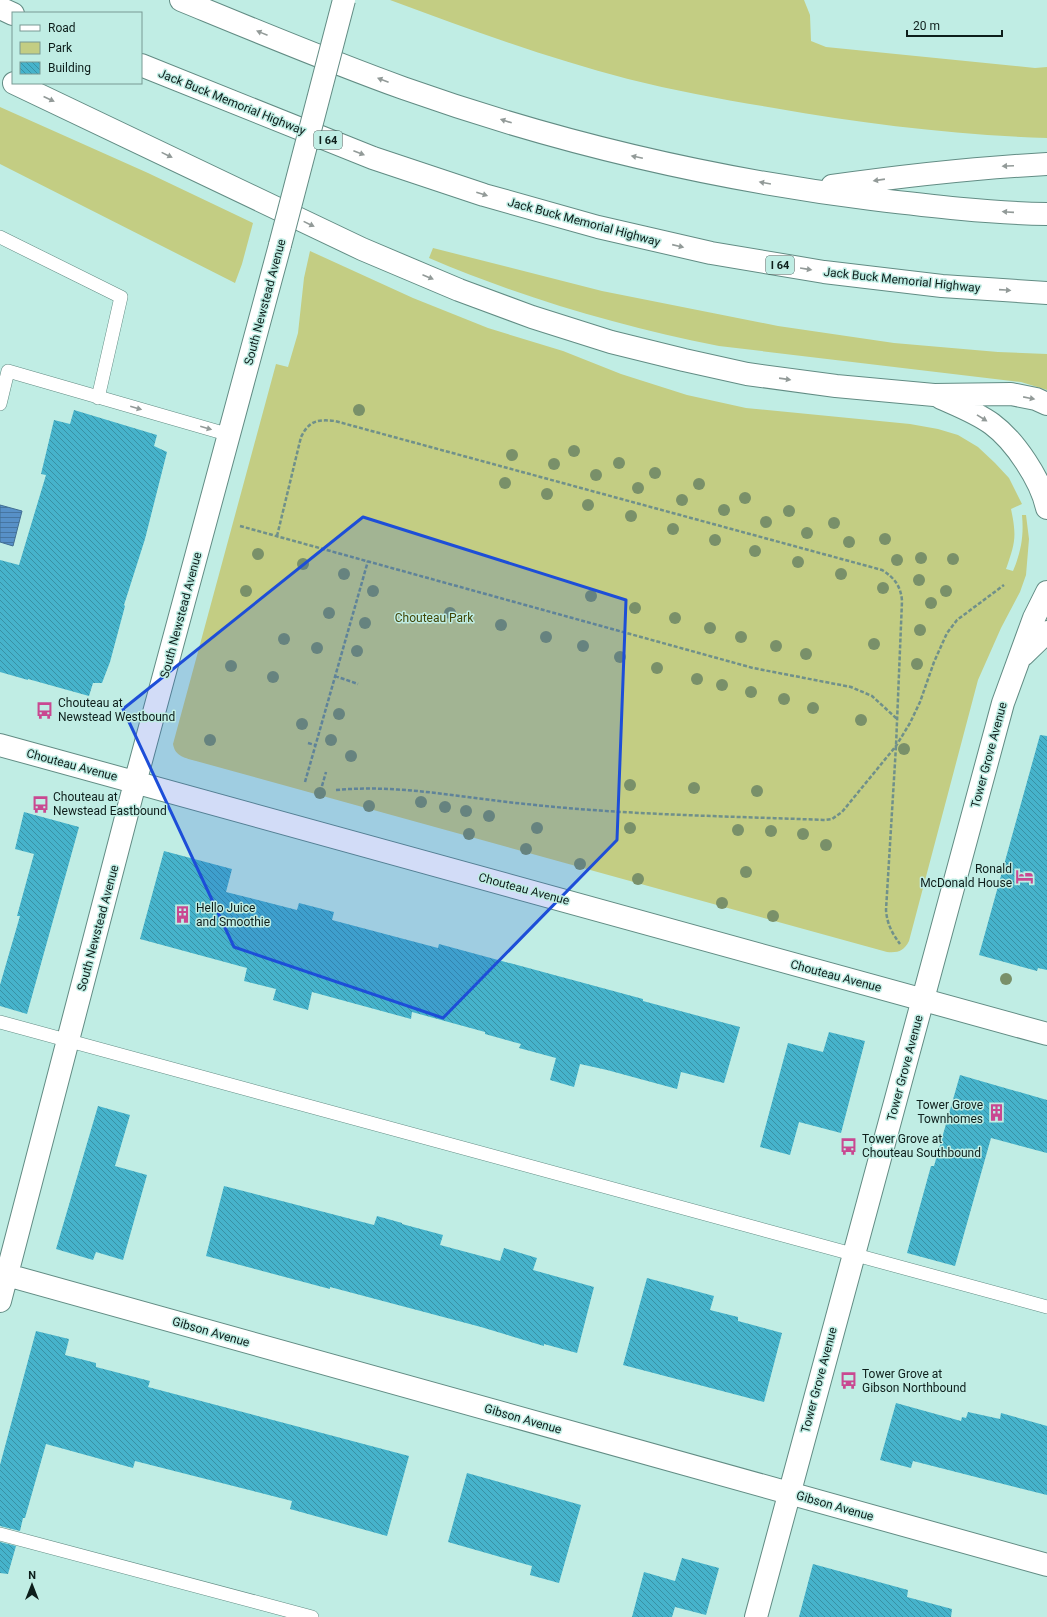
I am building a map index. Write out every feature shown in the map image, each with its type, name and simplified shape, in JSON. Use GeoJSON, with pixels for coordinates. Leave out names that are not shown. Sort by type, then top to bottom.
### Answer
{"type":"FeatureCollection","features":[{"type":"Feature","properties":{"kind":"main road"},"geometry":{"type":"LineString","coordinates":[[181,0],[293,46],[389,82],[514,124],[626,155],[741,179],[803,190],[916,205],[1047,214]]}},
{"type":"Feature","properties":{"kind":"main road","name":"South Newstead Avenue"},"geometry":{"type":"LineString","coordinates":[[0,1301],[4,1274],[68,1041],[230,434],[344,0]]}},
{"type":"Feature","properties":{"kind":"main road"},"geometry":{"type":"LineString","coordinates":[[0,8],[12,14]]}},
{"type":"Feature","properties":{"kind":"main road","name":"Jack Buck Memorial Highway"},"geometry":{"type":"LineString","coordinates":[[142,66],[373,158],[484,195],[598,227],[711,253],[824,272],[942,286],[1047,293]]}},
{"type":"Feature","properties":{"kind":"main road"},"geometry":{"type":"LineString","coordinates":[[0,76],[12,82]]}},
{"type":"Feature","properties":{"kind":"main road"},"geometry":{"type":"LineString","coordinates":[[15,84],[362,249],[459,290],[532,317],[611,342],[747,374],[836,386],[934,395],[1011,394],[1036,399],[1047,404]]}},
{"type":"Feature","properties":{"kind":"main road"},"geometry":{"type":"LineString","coordinates":[[803,190],[901,176],[991,167],[1047,164]]}},
{"type":"Feature","properties":{"kind":"main road"},"geometry":{"type":"LineString","coordinates":[[934,395],[969,410],[993,425],[1013,444],[1030,469],[1041,490],[1047,508]]}},
{"type":"Feature","properties":{"kind":"main road","name":"Tower Grove Avenue"},"geometry":{"type":"LineString","coordinates":[[756,1617],[788,1493],[1003,703],[1034,618],[1047,592]]}},
{"type":"Feature","properties":{"kind":"main road","name":"Tower Grove Avenue"},"geometry":{"type":"LineString","coordinates":[[1020,659],[1047,632]]}},
{"type":"Feature","properties":{"kind":"main road","name":"Chouteau Avenue"},"geometry":{"type":"LineString","coordinates":[[0,745],[1047,1034]]}},
{"type":"Feature","properties":{"kind":"main road","name":"Gibson Avenue"},"geometry":{"type":"LineString","coordinates":[[4,1274],[1047,1565]]}},
{"type":"Feature","properties":{"kind":"lane"},"geometry":{"type":"LineString","coordinates":[[0,237],[121,297],[98,398]]}},
{"type":"Feature","properties":{"kind":"lane"},"geometry":{"type":"LineString","coordinates":[[0,404],[4,370],[98,398],[230,434]]}},
{"type":"Feature","properties":{"kind":"lane"},"geometry":{"type":"LineString","coordinates":[[0,1022],[1047,1307]]}},
{"type":"Feature","properties":{"kind":"lane"},"geometry":{"type":"LineString","coordinates":[[0,1534],[312,1617]]}},
{"type":"Feature","properties":{"kind":"path"},"geometry":{"type":"LineString","coordinates":[[277,536],[301,437],[306,428],[314,422],[324,420],[334,421],[882,570],[891,576],[898,585],[902,601],[896,746],[886,910],[886,920],[900,944]]}},
{"type":"Feature","properties":{"kind":"path"},"geometry":{"type":"LineString","coordinates":[[240,526],[754,668],[851,687],[872,696],[896,718]]}},
{"type":"Feature","properties":{"kind":"path"},"geometry":{"type":"LineString","coordinates":[[305,782],[368,561]]}},
{"type":"Feature","properties":{"kind":"path"},"geometry":{"type":"LineString","coordinates":[[336,790],[375,788],[418,791],[526,804],[620,812],[824,820],[832,819],[842,812],[896,746],[920,702],[934,662],[947,633],[957,620],[1004,585]]}},
{"type":"Feature","properties":{"kind":"path"},"geometry":{"type":"LineString","coordinates":[[334,676],[358,684]]}},
{"type":"Feature","properties":{"kind":"path"},"geometry":{"type":"LineString","coordinates":[[308,743],[315,745]]}},
{"type":"Feature","properties":{"kind":"path"},"geometry":{"type":"LineString","coordinates":[[322,786],[326,772]]}},
{"type":"Feature","properties":{"kind":"highlighted area"},"geometry":{"type":"Polygon","coordinates":[[[363,517],[626,600],[617,840],[443,1018],[234,947],[123,709],[363,517]]]}},
{"type":"Feature","properties":{"kind":"green space"},"geometry":{"type":"Polygon","coordinates":[[[390,0],[804,0],[810,15],[811,41],[826,47],[1035,68],[1047,67],[1047,138],[1013,137],[876,124],[737,102],[682,91],[628,79],[568,62],[478,32],[390,0]]]}},
{"type":"Feature","properties":{"kind":"green space"},"geometry":{"type":"Polygon","coordinates":[[[0,107],[148,173],[253,223],[242,264],[235,283],[0,164],[0,107]]]}},
{"type":"Feature","properties":{"kind":"green space"},"geometry":{"type":"Polygon","coordinates":[[[433,248],[602,291],[778,326],[894,343],[998,352],[1047,354],[1047,390],[1021,382],[719,346],[682,338],[572,310],[500,286],[429,258],[433,248]]]}},
{"type":"Feature","properties":{"kind":"green space","name":"Chouteau Park"},"geometry":{"type":"Polygon","coordinates":[[[310,251],[413,298],[488,328],[563,351],[621,374],[687,395],[746,408],[910,424],[938,429],[958,435],[978,447],[1009,478],[1022,504],[1011,509],[1014,527],[1014,540],[1006,569],[1013,571],[1016,564],[1023,530],[1022,515],[1026,515],[1029,539],[1026,575],[1020,592],[1001,628],[978,680],[909,941],[903,949],[897,952],[887,952],[188,759],[176,752],[173,744],[276,364],[288,367],[298,333],[304,278],[310,251]]]}},
{"type":"Feature","properties":{"kind":"water"},"geometry":{"type":"Polygon","coordinates":[[[0,505],[22,511],[13,546],[0,542],[0,505]]]}},
{"type":"Feature","properties":{"kind":"building"},"geometry":{"type":"Polygon","coordinates":[[[74,410],[157,435],[154,446],[167,452],[145,539],[124,605],[125,606],[110,662],[102,683],[93,683],[89,696],[0,672],[0,560],[19,565],[46,475],[41,474],[54,420],[70,424],[74,410]]]}},
{"type":"Feature","properties":{"kind":"building","name":"Ronald McDonald House"},"geometry":{"type":"Polygon","coordinates":[[[1040,735],[1047,736],[1047,970],[1038,968],[1037,971],[979,955],[1040,735]]]}},
{"type":"Feature","properties":{"kind":"building"},"geometry":{"type":"Polygon","coordinates":[[[24,812],[79,827],[27,1014],[0,1006],[0,985],[20,916],[17,916],[34,854],[15,849],[24,812]]]}},
{"type":"Feature","properties":{"kind":"building"},"geometry":{"type":"Polygon","coordinates":[[[164,851],[232,869],[226,892],[297,910],[299,903],[334,912],[332,920],[438,948],[439,944],[643,999],[643,1001],[740,1027],[724,1083],[681,1072],[677,1089],[580,1064],[574,1087],[550,1080],[556,1058],[519,1048],[521,1044],[485,1034],[485,1032],[412,1012],[411,1019],[312,992],[308,1010],[273,1000],[276,989],[244,981],[247,968],[140,939],[164,851]]]}},
{"type":"Feature","properties":{"kind":"building"},"geometry":{"type":"Polygon","coordinates":[[[829,1032],[865,1041],[841,1133],[799,1122],[790,1155],[760,1147],[788,1043],[823,1052],[829,1032]]]}},
{"type":"Feature","properties":{"kind":"building"},"geometry":{"type":"Polygon","coordinates":[[[960,1075],[1047,1100],[1047,1153],[991,1138],[955,1266],[907,1253],[931,1166],[934,1166],[960,1075]]]}},
{"type":"Feature","properties":{"kind":"building"},"geometry":{"type":"Polygon","coordinates":[[[98,1106],[130,1115],[115,1166],[147,1175],[123,1260],[96,1252],[93,1260],[56,1249],[98,1106]]]}},
{"type":"Feature","properties":{"kind":"building"},"geometry":{"type":"Polygon","coordinates":[[[224,1186],[374,1225],[377,1216],[443,1235],[440,1245],[500,1261],[504,1248],[537,1258],[533,1270],[594,1287],[577,1353],[544,1344],[544,1346],[481,1327],[206,1256],[224,1186]]]}},
{"type":"Feature","properties":{"kind":"building"},"geometry":{"type":"Polygon","coordinates":[[[647,1278],[714,1296],[710,1310],[738,1317],[738,1321],[782,1333],[764,1402],[623,1365],[647,1278]]]}},
{"type":"Feature","properties":{"kind":"building"},"geometry":{"type":"Polygon","coordinates":[[[36,1331],[69,1339],[65,1355],[96,1363],[96,1367],[150,1381],[148,1387],[409,1456],[387,1536],[290,1509],[292,1501],[135,1461],[133,1468],[46,1444],[20,1531],[0,1526],[0,1465],[36,1331]]]}},
{"type":"Feature","properties":{"kind":"building"},"geometry":{"type":"Polygon","coordinates":[[[896,1403],[961,1421],[962,1417],[966,1418],[968,1412],[1000,1419],[1001,1413],[1047,1426],[1047,1495],[913,1461],[911,1468],[880,1460],[896,1403]]]}},
{"type":"Feature","properties":{"kind":"building"},"geometry":{"type":"Polygon","coordinates":[[[467,1473],[581,1505],[559,1583],[530,1575],[532,1566],[448,1542],[467,1473]]]}},
{"type":"Feature","properties":{"kind":"building"},"geometry":{"type":"Polygon","coordinates":[[[0,1542],[16,1546],[8,1574],[0,1573],[0,1542]]]}},
{"type":"Feature","properties":{"kind":"building"},"geometry":{"type":"Polygon","coordinates":[[[682,1558],[719,1568],[706,1615],[675,1607],[672,1617],[632,1617],[644,1572],[675,1581],[682,1558]]]}},
{"type":"Feature","properties":{"kind":"building"},"geometry":{"type":"Polygon","coordinates":[[[813,1564],[908,1590],[907,1597],[952,1609],[951,1617],[799,1617],[813,1564]]]}},
{"type":"Feature","properties":{"kind":"place","name":"Chouteau at Newstead Westbound"},"geometry":{"type":"Point","coordinates":[45,710]}},
{"type":"Feature","properties":{"kind":"place","name":"Chouteau at Newstead Eastbound"},"geometry":{"type":"Point","coordinates":[40,804]}},
{"type":"Feature","properties":{"kind":"place","name":"Ronald McDonald House"},"geometry":{"type":"Point","coordinates":[1025,876]}},
{"type":"Feature","properties":{"kind":"place","name":"Hello Juice and Smoothie"},"geometry":{"type":"Point","coordinates":[183,915]}},
{"type":"Feature","properties":{"kind":"place","name":"Tower Grove Townhomes"},"geometry":{"type":"Point","coordinates":[996,1112]}},
{"type":"Feature","properties":{"kind":"place","name":"Tower Grove at Chouteau Southbound"},"geometry":{"type":"Point","coordinates":[849,1146]}},
{"type":"Feature","properties":{"kind":"place","name":"Tower Grove at Gibson Northbound"},"geometry":{"type":"Point","coordinates":[849,1381]}}]}
